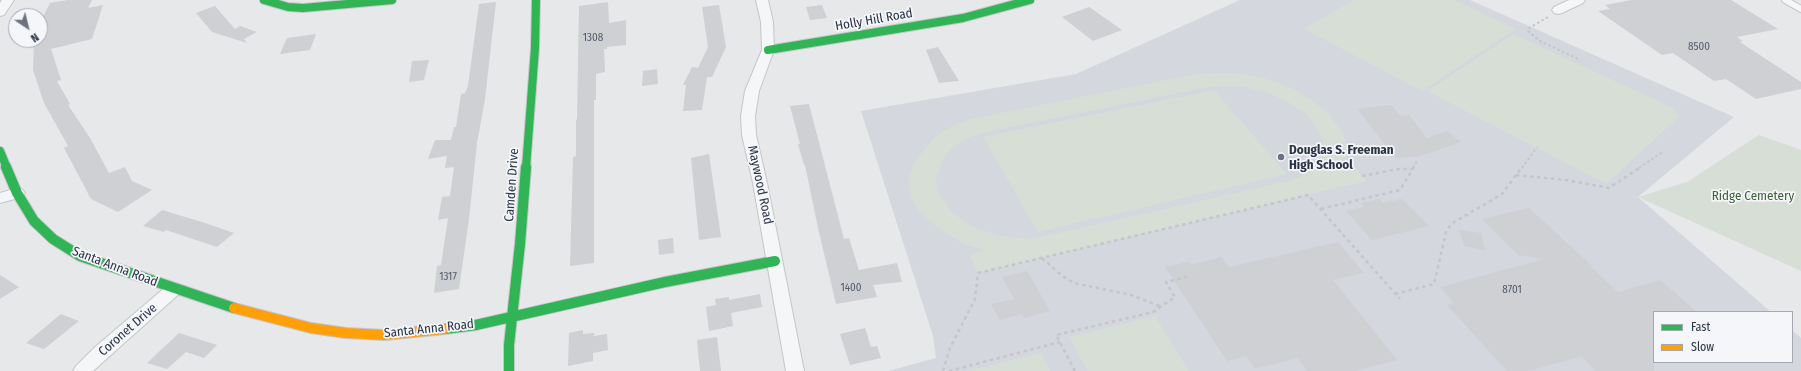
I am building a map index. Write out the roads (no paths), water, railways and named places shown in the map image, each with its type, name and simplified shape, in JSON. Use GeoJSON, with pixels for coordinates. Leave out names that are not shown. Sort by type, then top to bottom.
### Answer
{"type":"FeatureCollection","features":[{"type":"Feature","properties":{"kind":"street"},"geometry":{"type":"LineString","coordinates":[[0,12],[8,0]]}},
{"type":"Feature","properties":{"kind":"street"},"geometry":{"type":"LineString","coordinates":[[264,0],[280,6],[303,8],[392,0]]}},
{"type":"Feature","properties":{"kind":"street","name":"Camden Drive"},"geometry":{"type":"LineString","coordinates":[[509,371],[509,345],[513,318],[535,48],[536,0]]}},
{"type":"Feature","properties":{"kind":"street","name":"Maywood Road"},"geometry":{"type":"LineString","coordinates":[[762,0],[767,22],[768,50],[752,91],[748,116],[749,135],[760,183],[795,371]]}},
{"type":"Feature","properties":{"kind":"street","name":"Holly Hill Road"},"geometry":{"type":"LineString","coordinates":[[768,50],[963,18],[1030,0]]}},
{"type":"Feature","properties":{"kind":"street"},"geometry":{"type":"LineString","coordinates":[[1558,10],[1579,0]]}},
{"type":"Feature","properties":{"kind":"street","name":"Santa Anna Road"},"geometry":{"type":"LineString","coordinates":[[0,151],[17,193],[34,221],[53,239],[80,256],[174,289],[268,318],[311,328],[346,333],[384,335],[476,325],[513,318],[665,282],[775,261]]}},
{"type":"Feature","properties":{"kind":"street"},"geometry":{"type":"LineString","coordinates":[[0,198],[17,193]]}},
{"type":"Feature","properties":{"kind":"street","name":"Coronet Drive"},"geometry":{"type":"LineString","coordinates":[[82,371],[100,353],[174,289]]}},
{"type":"Feature","properties":{"kind":"lane"},"geometry":{"type":"LineString","coordinates":[[1785,0],[1801,9]]}},
{"type":"Feature","properties":{"kind":"place","name":"Douglas S. Freeman High School"},"geometry":{"type":"Point","coordinates":[1281,157]}},
{"type":"Feature","properties":{"kind":"park label","name":"Ridge Cemetery"},"geometry":{"type":"Point","coordinates":[1753,196]}}]}
